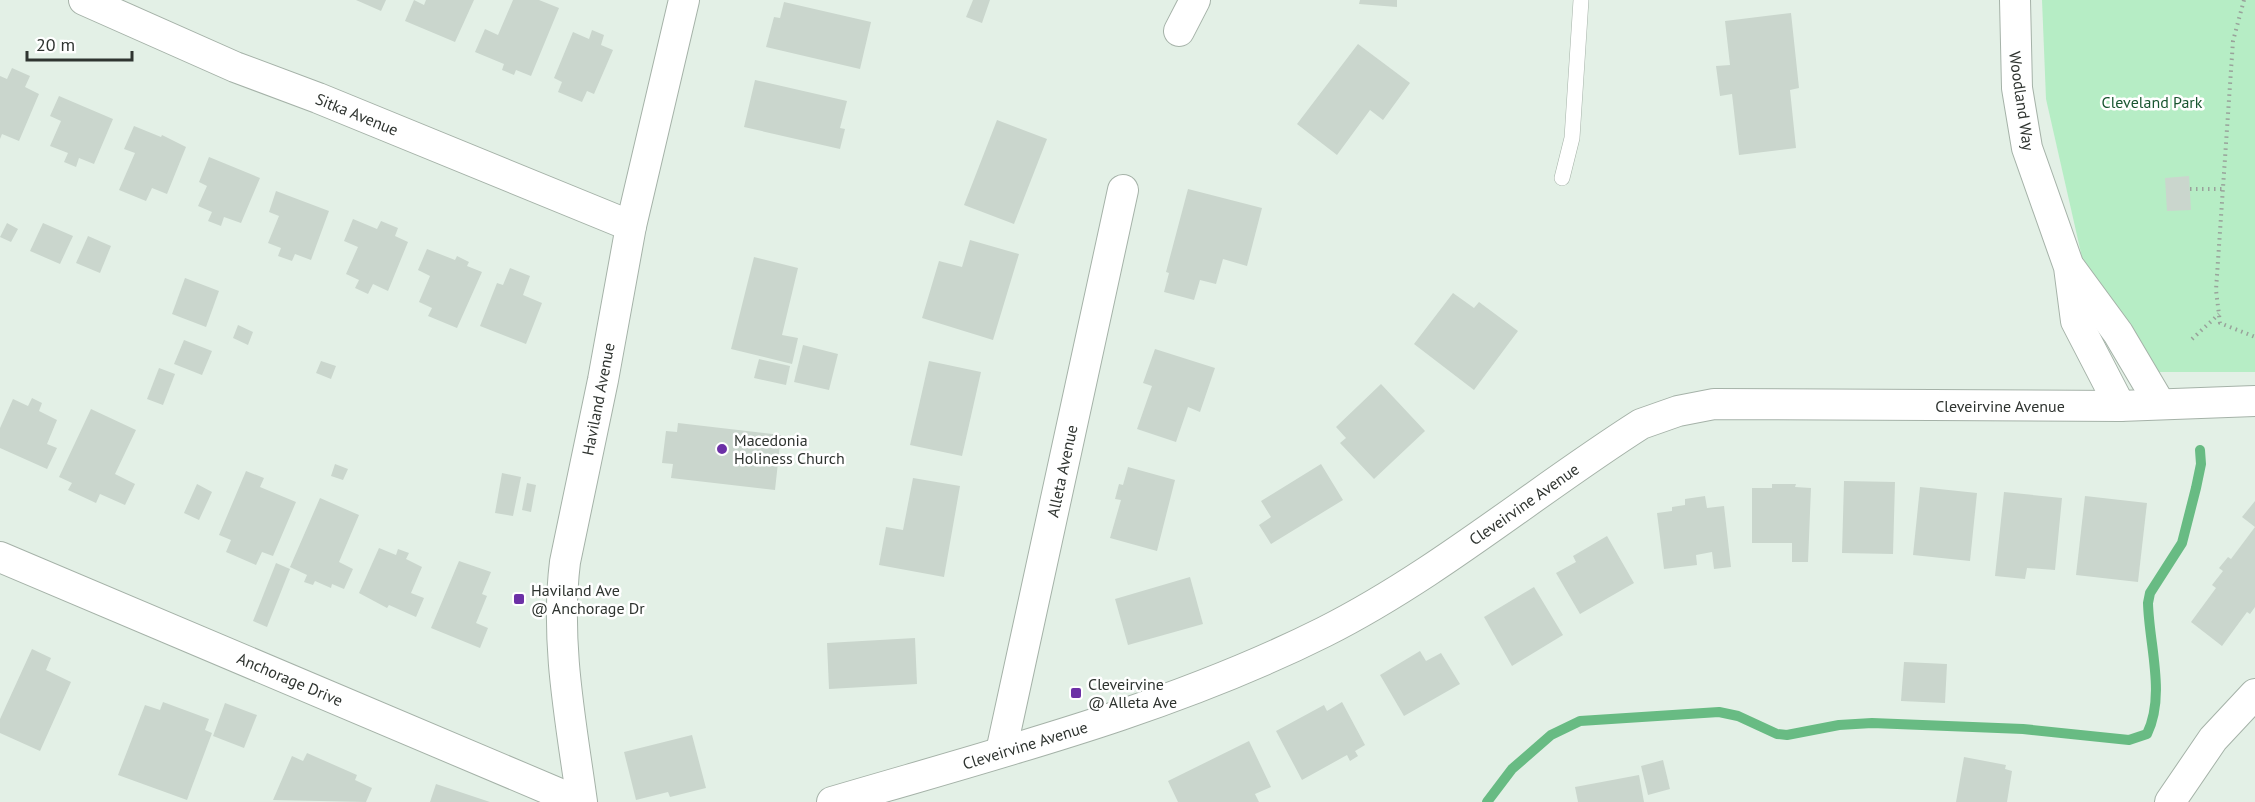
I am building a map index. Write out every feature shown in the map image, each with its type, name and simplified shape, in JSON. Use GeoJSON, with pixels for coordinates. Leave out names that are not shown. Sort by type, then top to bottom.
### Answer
{"type":"FeatureCollection","features":[{"type":"Feature","properties":{"kind":"street","name":"Sitka Avenue"},"geometry":{"type":"LineString","coordinates":[[84,0],[235,67],[318,98],[631,226]]}},
{"type":"Feature","properties":{"kind":"street","name":"Haviland Avenue"},"geometry":{"type":"LineString","coordinates":[[581,802],[562,662],[562,587],[631,226],[684,0]]}},
{"type":"Feature","properties":{"kind":"street"},"geometry":{"type":"LineString","coordinates":[[1179,31],[1195,0]]}},
{"type":"Feature","properties":{"kind":"street","name":"Woodland Way"},"geometry":{"type":"LineString","coordinates":[[2015,0],[2017,88],[2027,148],[2069,267],[2076,321],[2120,406]]}},
{"type":"Feature","properties":{"kind":"street","name":"Alleta Avenue"},"geometry":{"type":"LineString","coordinates":[[1001,752],[1123,190]]}},
{"type":"Feature","properties":{"kind":"street","name":"Woodland Way"},"geometry":{"type":"LineString","coordinates":[[2069,267],[2118,333],[2160,404]]}},
{"type":"Feature","properties":{"kind":"street","name":"Cleveirvine Avenue"},"geometry":{"type":"LineString","coordinates":[[832,802],[1077,730],[1225,676],[1323,633],[1422,576],[1641,424],[1678,411],[1714,404],[2120,406],[2255,401]]}},
{"type":"Feature","properties":{"kind":"street","name":"Anchorage Drive"},"geometry":{"type":"LineString","coordinates":[[0,557],[581,802]]}},
{"type":"Feature","properties":{"kind":"street"},"geometry":{"type":"LineString","coordinates":[[2170,802],[2212,739],[2255,694]]}},
{"type":"Feature","properties":{"kind":"lane"},"geometry":{"type":"LineString","coordinates":[[1562,178],[1572,138],[1581,0]]}},
{"type":"Feature","properties":{"kind":"path"},"geometry":{"type":"LineString","coordinates":[[2244,0],[2234,41],[2216,290],[2220,323],[2255,337]]}},
{"type":"Feature","properties":{"kind":"path"},"geometry":{"type":"LineString","coordinates":[[2190,189],[2224,189]]}},
{"type":"Feature","properties":{"kind":"path"},"geometry":{"type":"LineString","coordinates":[[2192,339],[2219,314]]}},
{"type":"Feature","properties":{"kind":"green space","name":"Cleveland Park"},"geometry":{"type":"Polygon","coordinates":[[[2042,0],[2255,0],[2255,372],[2149,372],[2086,275],[2046,99],[2042,0]]]}},
{"type":"Feature","properties":{"kind":"building"},"geometry":{"type":"Polygon","coordinates":[[[356,0],[386,0],[381,11],[356,0]]]}},
{"type":"Feature","properties":{"kind":"building"},"geometry":{"type":"Polygon","coordinates":[[[414,0],[424,5],[426,0],[474,0],[455,42],[405,21],[414,0]]]}},
{"type":"Feature","properties":{"kind":"building"},"geometry":{"type":"Polygon","coordinates":[[[513,0],[539,0],[559,8],[531,76],[516,70],[514,75],[502,70],[504,64],[475,52],[485,29],[498,35],[513,0]]]}},
{"type":"Feature","properties":{"kind":"building"},"geometry":{"type":"Polygon","coordinates":[[[973,0],[990,0],[982,23],[966,17],[973,0]]]}},
{"type":"Feature","properties":{"kind":"building"},"geometry":{"type":"Polygon","coordinates":[[[1360,0],[1397,0],[1397,7],[1359,4],[1360,0]]]}},
{"type":"Feature","properties":{"kind":"building"},"geometry":{"type":"Polygon","coordinates":[[[784,2],[871,22],[860,69],[766,47],[774,17],[780,18],[784,2]]]}},
{"type":"Feature","properties":{"kind":"building"},"geometry":{"type":"Polygon","coordinates":[[[1791,13],[1799,88],[1790,90],[1796,148],[1739,155],[1732,94],[1720,96],[1716,66],[1730,65],[1725,21],[1791,13]]]}},
{"type":"Feature","properties":{"kind":"building"},"geometry":{"type":"Polygon","coordinates":[[[592,30],[604,35],[601,45],[613,50],[594,94],[587,91],[582,102],[558,92],[562,82],[554,78],[573,32],[589,39],[592,30]]]}},
{"type":"Feature","properties":{"kind":"building"},"geometry":{"type":"Polygon","coordinates":[[[1358,44],[1410,83],[1383,120],[1370,110],[1337,155],[1297,124],[1358,44]]]}},
{"type":"Feature","properties":{"kind":"building"},"geometry":{"type":"Polygon","coordinates":[[[12,68],[30,76],[25,87],[39,94],[19,141],[2,134],[0,139],[0,76],[7,79],[12,68]]]}},
{"type":"Feature","properties":{"kind":"building"},"geometry":{"type":"Polygon","coordinates":[[[755,80],[847,101],[840,128],[845,129],[840,149],[744,127],[755,80]]]}},
{"type":"Feature","properties":{"kind":"building"},"geometry":{"type":"Polygon","coordinates":[[[59,96],[113,119],[94,164],[79,158],[76,167],[64,162],[68,153],[50,146],[61,121],[50,116],[59,96]]]}},
{"type":"Feature","properties":{"kind":"building"},"geometry":{"type":"Polygon","coordinates":[[[997,120],[1047,139],[1014,224],[964,205],[997,120]]]}},
{"type":"Feature","properties":{"kind":"building"},"geometry":{"type":"Polygon","coordinates":[[[134,126],[161,137],[162,135],[186,147],[167,194],[152,188],[146,201],[119,190],[135,153],[124,149],[134,126]]]}},
{"type":"Feature","properties":{"kind":"building"},"geometry":{"type":"Polygon","coordinates":[[[209,157],[260,178],[241,223],[224,217],[221,226],[208,221],[212,212],[198,206],[207,186],[199,182],[209,157]]]}},
{"type":"Feature","properties":{"kind":"building"},"geometry":{"type":"Polygon","coordinates":[[[2189,176],[2191,210],[2167,211],[2165,178],[2189,176]]]}},
{"type":"Feature","properties":{"kind":"building"},"geometry":{"type":"Polygon","coordinates":[[[1188,189],[1262,208],[1247,266],[1223,259],[1216,284],[1200,280],[1194,300],[1164,292],[1169,273],[1166,272],[1188,189]]]}},
{"type":"Feature","properties":{"kind":"building"},"geometry":{"type":"Polygon","coordinates":[[[276,191],[329,211],[311,260],[295,254],[292,261],[278,256],[281,248],[268,243],[279,216],[269,212],[276,191]]]}},
{"type":"Feature","properties":{"kind":"building"},"geometry":{"type":"Polygon","coordinates":[[[353,219],[377,229],[381,221],[398,228],[395,236],[408,242],[388,291],[373,284],[368,294],[355,288],[359,280],[346,274],[358,247],[344,241],[353,219]]]}},
{"type":"Feature","properties":{"kind":"building"},"geometry":{"type":"Polygon","coordinates":[[[7,223],[18,229],[11,242],[0,237],[7,223]]]}},
{"type":"Feature","properties":{"kind":"building"},"geometry":{"type":"Polygon","coordinates":[[[43,223],[73,236],[60,264],[30,251],[43,223]]]}},
{"type":"Feature","properties":{"kind":"building"},"geometry":{"type":"Polygon","coordinates":[[[88,236],[111,246],[100,273],[76,263],[88,236]]]}},
{"type":"Feature","properties":{"kind":"building"},"geometry":{"type":"Polygon","coordinates":[[[970,240],[1019,254],[993,340],[922,318],[939,261],[962,267],[970,240]]]}},
{"type":"Feature","properties":{"kind":"building"},"geometry":{"type":"Polygon","coordinates":[[[427,249],[455,260],[457,256],[469,262],[467,266],[482,272],[457,328],[428,316],[432,308],[419,302],[430,276],[418,270],[427,249]]]}},
{"type":"Feature","properties":{"kind":"building"},"geometry":{"type":"Polygon","coordinates":[[[754,257],[798,268],[782,335],[798,338],[792,364],[731,349],[754,257]]]}},
{"type":"Feature","properties":{"kind":"building"},"geometry":{"type":"Polygon","coordinates":[[[510,268],[530,276],[523,295],[542,303],[526,344],[480,326],[497,283],[503,285],[510,268]]]}},
{"type":"Feature","properties":{"kind":"building"},"geometry":{"type":"Polygon","coordinates":[[[185,278],[219,291],[206,327],[172,314],[185,278]]]}},
{"type":"Feature","properties":{"kind":"building"},"geometry":{"type":"Polygon","coordinates":[[[1453,293],[1474,308],[1479,302],[1518,331],[1474,390],[1414,344],[1453,293]]]}},
{"type":"Feature","properties":{"kind":"building"},"geometry":{"type":"Polygon","coordinates":[[[238,325],[253,332],[248,345],[233,338],[238,325]]]}},
{"type":"Feature","properties":{"kind":"building"},"geometry":{"type":"Polygon","coordinates":[[[184,340],[212,351],[202,375],[174,364],[184,340]]]}},
{"type":"Feature","properties":{"kind":"building"},"geometry":{"type":"Polygon","coordinates":[[[803,345],[838,354],[829,390],[794,382],[803,345]]]}},
{"type":"Feature","properties":{"kind":"building"},"geometry":{"type":"Polygon","coordinates":[[[1155,349],[1215,368],[1200,412],[1188,407],[1176,442],[1137,429],[1152,386],[1143,383],[1155,349]]]}},
{"type":"Feature","properties":{"kind":"building"},"geometry":{"type":"Polygon","coordinates":[[[759,359],[790,366],[786,385],[754,378],[759,359]]]}},
{"type":"Feature","properties":{"kind":"building"},"geometry":{"type":"Polygon","coordinates":[[[321,361],[336,366],[331,379],[316,373],[321,361]]]}},
{"type":"Feature","properties":{"kind":"building"},"geometry":{"type":"Polygon","coordinates":[[[929,361],[981,372],[962,456],[910,445],[929,361]]]}},
{"type":"Feature","properties":{"kind":"building"},"geometry":{"type":"Polygon","coordinates":[[[159,368],[175,374],[163,405],[147,399],[159,368]]]}},
{"type":"Feature","properties":{"kind":"building"},"geometry":{"type":"Polygon","coordinates":[[[1381,384],[1425,431],[1374,479],[1340,443],[1346,438],[1336,427],[1381,384]]]}},
{"type":"Feature","properties":{"kind":"building"},"geometry":{"type":"Polygon","coordinates":[[[32,398],[42,403],[39,411],[57,420],[47,444],[57,448],[47,469],[0,448],[0,428],[13,399],[28,406],[32,398]]]}},
{"type":"Feature","properties":{"kind":"building"},"geometry":{"type":"Polygon","coordinates":[[[91,409],[136,430],[115,474],[135,484],[125,505],[100,494],[96,503],[68,490],[72,483],[59,477],[91,409]]]}},
{"type":"Feature","properties":{"kind":"building","name":"Macedonia Holiness Church"},"geometry":{"type":"Polygon","coordinates":[[[678,423],[781,435],[775,490],[671,478],[673,464],[662,463],[666,431],[677,432],[678,423]]]}},
{"type":"Feature","properties":{"kind":"building"},"geometry":{"type":"Polygon","coordinates":[[[335,464],[348,469],[343,480],[331,476],[335,464]]]}},
{"type":"Feature","properties":{"kind":"building"},"geometry":{"type":"Polygon","coordinates":[[[1321,464],[1343,500],[1271,544],[1259,525],[1271,517],[1261,501],[1321,464]]]}},
{"type":"Feature","properties":{"kind":"building"},"geometry":{"type":"Polygon","coordinates":[[[1128,467],[1175,480],[1157,551],[1110,538],[1121,500],[1115,499],[1119,484],[1123,485],[1128,467]]]}},
{"type":"Feature","properties":{"kind":"building"},"geometry":{"type":"Polygon","coordinates":[[[246,471],[264,478],[260,487],[296,502],[273,556],[262,552],[256,565],[226,552],[231,540],[219,535],[246,471]]]}},
{"type":"Feature","properties":{"kind":"building"},"geometry":{"type":"Polygon","coordinates":[[[502,473],[521,477],[513,516],[495,513],[502,473]]]}},
{"type":"Feature","properties":{"kind":"building"},"geometry":{"type":"Polygon","coordinates":[[[913,478],[960,486],[944,577],[879,565],[886,527],[903,530],[913,478]]]}},
{"type":"Feature","properties":{"kind":"building"},"geometry":{"type":"Polygon","coordinates":[[[1844,481],[1895,482],[1893,554],[1842,553],[1844,481]]]}},
{"type":"Feature","properties":{"kind":"building"},"geometry":{"type":"Polygon","coordinates":[[[527,483],[536,485],[531,512],[522,510],[527,483]]]}},
{"type":"Feature","properties":{"kind":"building"},"geometry":{"type":"Polygon","coordinates":[[[197,484],[212,492],[199,520],[184,513],[197,484]]]}},
{"type":"Feature","properties":{"kind":"building"},"geometry":{"type":"Polygon","coordinates":[[[1772,484],[1796,484],[1795,487],[1811,488],[1808,562],[1792,562],[1792,543],[1752,543],[1752,488],[1772,488],[1772,484]]]}},
{"type":"Feature","properties":{"kind":"building"},"geometry":{"type":"Polygon","coordinates":[[[1920,487],[1977,493],[1970,561],[1913,555],[1920,487]]]}},
{"type":"Feature","properties":{"kind":"building"},"geometry":{"type":"Polygon","coordinates":[[[2004,492],[2062,498],[2055,570],[2027,568],[2025,579],[1995,576],[2004,492]]]}},
{"type":"Feature","properties":{"kind":"building"},"geometry":{"type":"Polygon","coordinates":[[[1705,496],[1707,508],[1724,506],[1731,567],[1714,569],[1712,552],[1696,555],[1697,565],[1664,569],[1657,513],[1672,511],[1672,507],[1685,505],[1685,499],[1705,496]]]}},
{"type":"Feature","properties":{"kind":"building"},"geometry":{"type":"Polygon","coordinates":[[[2085,496],[2147,503],[2138,582],[2076,575],[2085,496]]]}},
{"type":"Feature","properties":{"kind":"building"},"geometry":{"type":"Polygon","coordinates":[[[320,498],[359,515],[339,562],[353,569],[344,589],[332,584],[331,588],[315,581],[313,585],[304,582],[307,575],[290,567],[320,498]]]}},
{"type":"Feature","properties":{"kind":"building"},"geometry":{"type":"Polygon","coordinates":[[[2255,501],[2255,527],[2242,517],[2255,501]]]}},
{"type":"Feature","properties":{"kind":"building"},"geometry":{"type":"Polygon","coordinates":[[[2255,527],[2255,607],[2250,614],[2247,612],[2222,646],[2191,622],[2216,588],[2212,585],[2223,571],[2219,568],[2228,557],[2231,559],[2255,527]]]}},
{"type":"Feature","properties":{"kind":"building"},"geometry":{"type":"Polygon","coordinates":[[[1607,536],[1634,583],[1580,614],[1556,573],[1576,562],[1573,556],[1607,536]]]}},
{"type":"Feature","properties":{"kind":"building"},"geometry":{"type":"Polygon","coordinates":[[[379,548],[396,555],[398,549],[409,553],[406,559],[422,567],[411,593],[424,598],[416,617],[389,605],[387,608],[359,593],[379,548]]]}},
{"type":"Feature","properties":{"kind":"building"},"geometry":{"type":"Polygon","coordinates":[[[459,561],[491,572],[482,594],[487,596],[476,623],[488,628],[480,648],[431,628],[459,561]]]}},
{"type":"Feature","properties":{"kind":"building"},"geometry":{"type":"Polygon","coordinates":[[[276,563],[290,569],[267,627],[253,621],[276,563]]]}},
{"type":"Feature","properties":{"kind":"building"},"geometry":{"type":"Polygon","coordinates":[[[1190,577],[1203,624],[1128,645],[1115,599],[1190,577]]]}},
{"type":"Feature","properties":{"kind":"building"},"geometry":{"type":"Polygon","coordinates":[[[1534,587],[1563,635],[1512,666],[1484,617],[1534,587]]]}},
{"type":"Feature","properties":{"kind":"building"},"geometry":{"type":"Polygon","coordinates":[[[915,638],[917,684],[829,689],[827,643],[915,638]]]}},
{"type":"Feature","properties":{"kind":"building"},"geometry":{"type":"Polygon","coordinates":[[[32,649],[51,658],[46,670],[71,682],[40,751],[0,733],[0,719],[32,649]]]}},
{"type":"Feature","properties":{"kind":"building"},"geometry":{"type":"Polygon","coordinates":[[[1420,651],[1426,661],[1441,653],[1460,684],[1404,716],[1380,675],[1420,651]]]}},
{"type":"Feature","properties":{"kind":"building"},"geometry":{"type":"Polygon","coordinates":[[[1904,662],[1947,664],[1945,703],[1901,701],[1904,662]]]}},
{"type":"Feature","properties":{"kind":"building"},"geometry":{"type":"Polygon","coordinates":[[[163,702],[209,719],[205,730],[212,733],[187,800],[118,775],[145,705],[160,710],[163,702]]]}},
{"type":"Feature","properties":{"kind":"building"},"geometry":{"type":"Polygon","coordinates":[[[1342,702],[1365,745],[1355,751],[1358,756],[1350,761],[1347,755],[1302,780],[1276,731],[1324,705],[1327,711],[1342,702]]]}},
{"type":"Feature","properties":{"kind":"building"},"geometry":{"type":"Polygon","coordinates":[[[225,703],[257,715],[244,748],[213,736],[225,703]]]}},
{"type":"Feature","properties":{"kind":"building"},"geometry":{"type":"Polygon","coordinates":[[[692,735],[706,788],[670,797],[668,792],[636,800],[624,752],[692,735]]]}},
{"type":"Feature","properties":{"kind":"building"},"geometry":{"type":"Polygon","coordinates":[[[1249,741],[1271,787],[1255,794],[1259,802],[1178,802],[1168,781],[1249,741]]]}},
{"type":"Feature","properties":{"kind":"building"},"geometry":{"type":"Polygon","coordinates":[[[307,753],[357,775],[355,780],[372,788],[366,802],[273,800],[292,756],[303,761],[307,753]]]}},
{"type":"Feature","properties":{"kind":"building"},"geometry":{"type":"Polygon","coordinates":[[[1964,757],[2006,765],[2005,769],[2012,771],[2007,802],[1956,802],[1964,757]]]}},
{"type":"Feature","properties":{"kind":"building"},"geometry":{"type":"Polygon","coordinates":[[[1663,760],[1670,789],[1648,795],[1641,766],[1663,760]]]}},
{"type":"Feature","properties":{"kind":"building"},"geometry":{"type":"Polygon","coordinates":[[[1639,775],[1644,802],[1578,802],[1575,787],[1639,775]]]}},
{"type":"Feature","properties":{"kind":"building"},"geometry":{"type":"Polygon","coordinates":[[[436,784],[490,802],[430,802],[436,784]]]}},
{"type":"Feature","properties":{"kind":"waterway"},"geometry":{"type":"LineString","coordinates":[[1487,802],[1512,769],[1551,735],[1580,721],[1719,712],[1738,716],[1777,734],[1787,735],[1839,725],[1872,723],[2023,729],[2129,740],[2147,734],[2153,719],[2156,686],[2148,603],[2150,593],[2182,543],[2201,464],[2200,450]]}},
{"type":"Feature","properties":{"kind":"place","name":"Macedonia Holiness Church"},"geometry":{"type":"Point","coordinates":[722,449]}},
{"type":"Feature","properties":{"kind":"place","name":"Haviland Ave @ Anchorage Dr"},"geometry":{"type":"Point","coordinates":[519,599]}},
{"type":"Feature","properties":{"kind":"place","name":"Cleveirvine @ Alleta Ave"},"geometry":{"type":"Point","coordinates":[1076,693]}}]}
